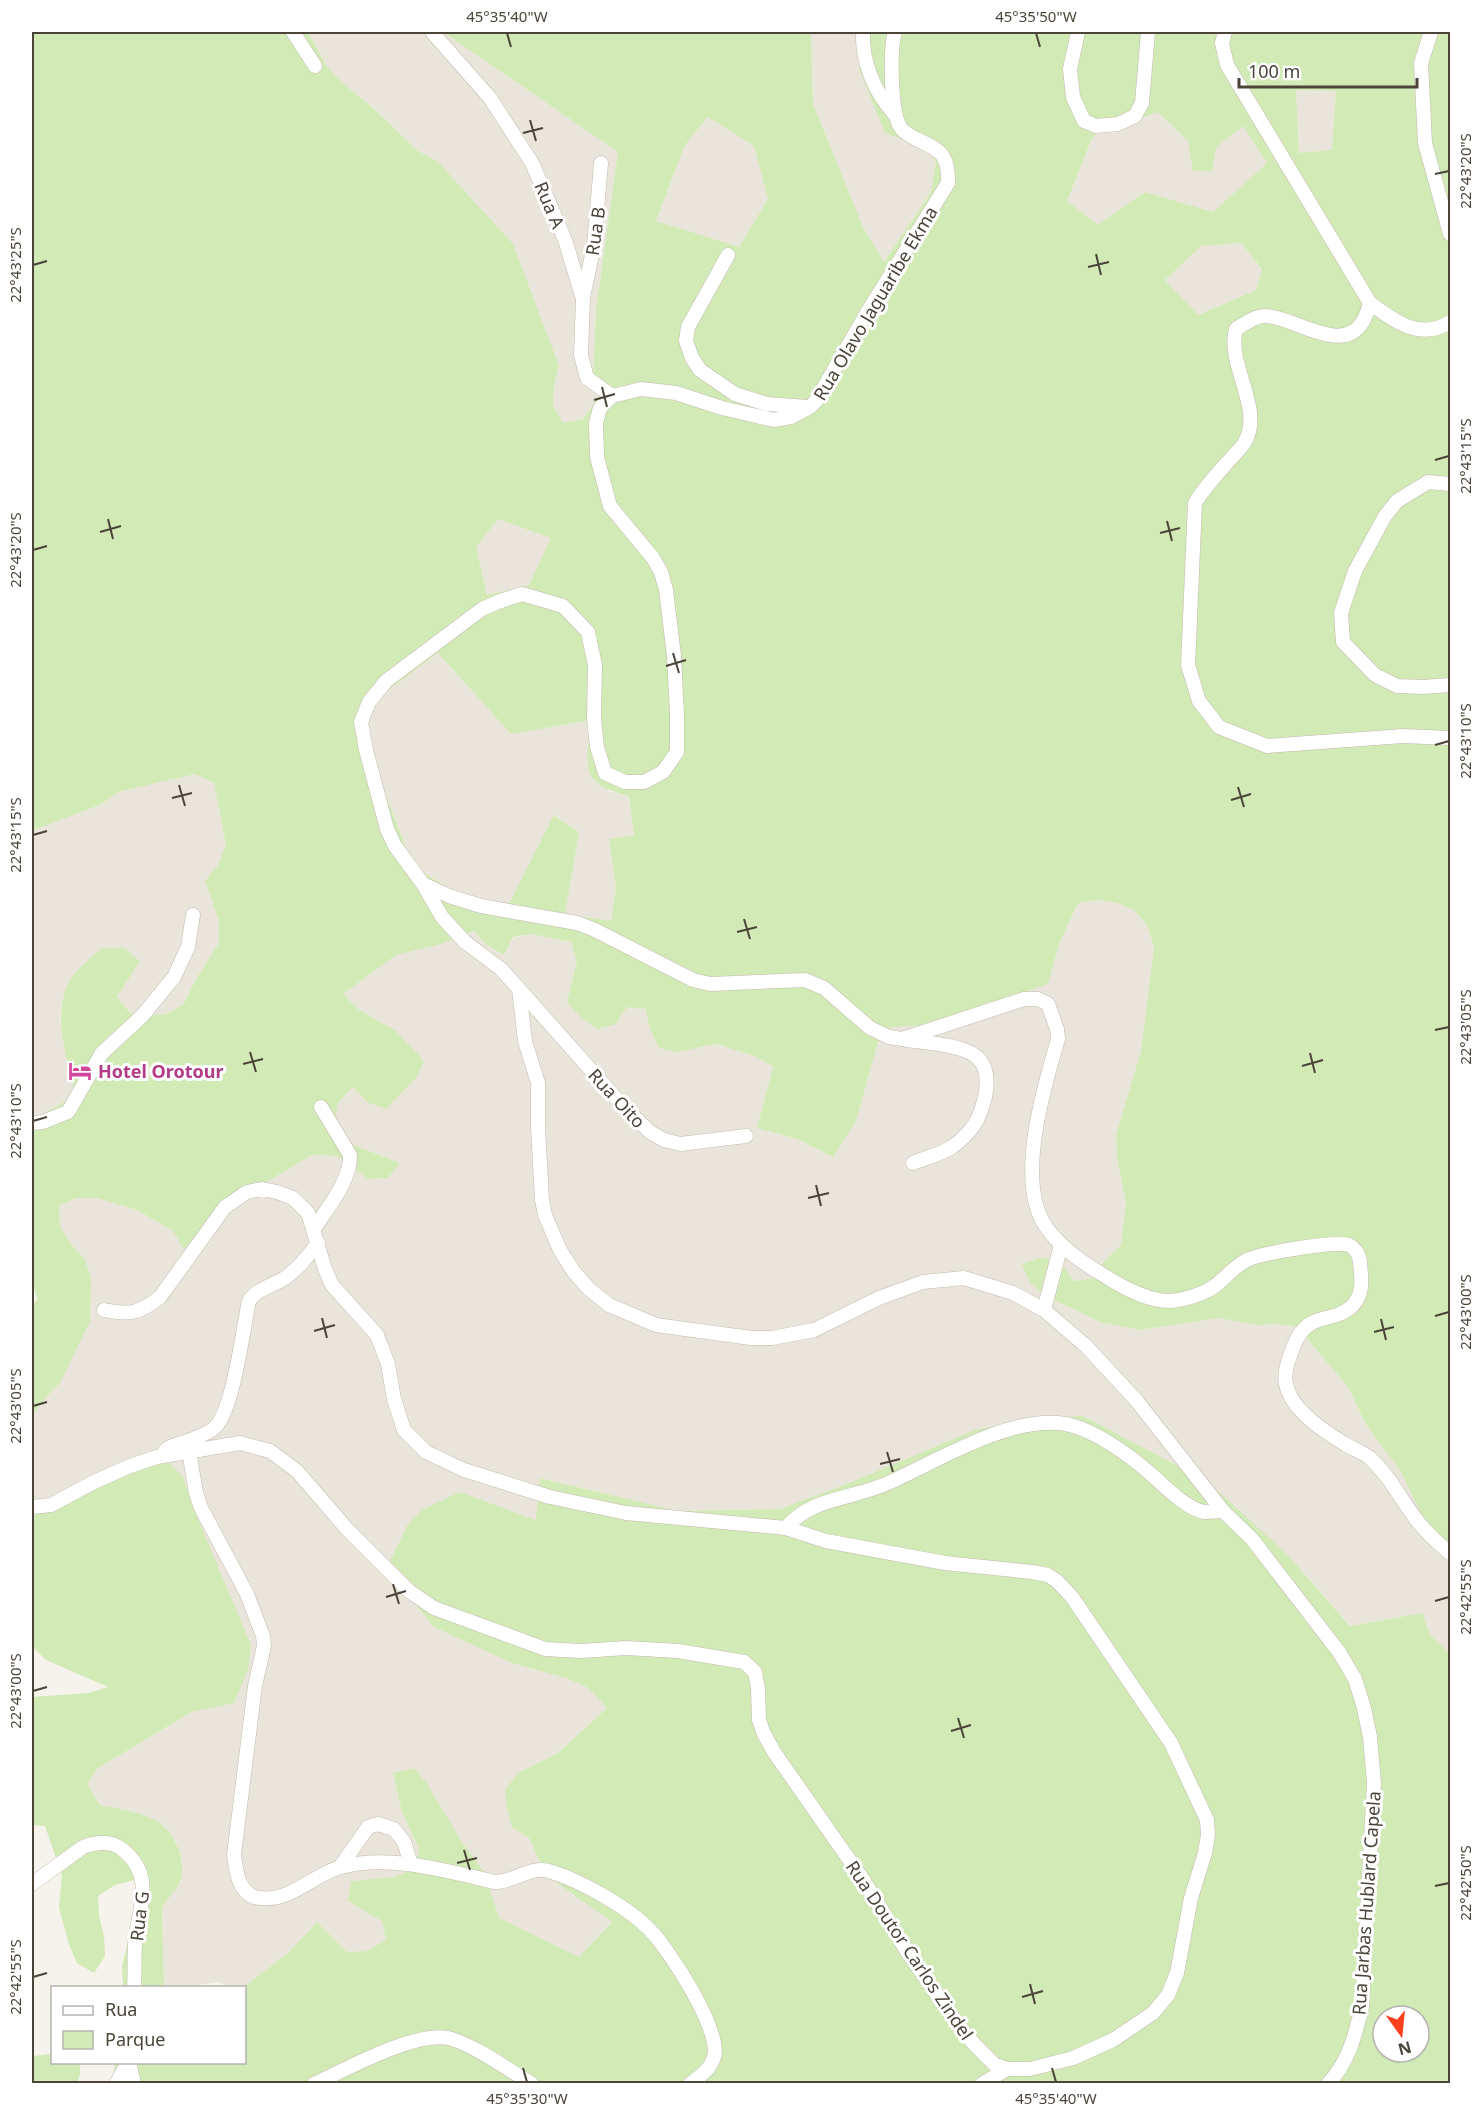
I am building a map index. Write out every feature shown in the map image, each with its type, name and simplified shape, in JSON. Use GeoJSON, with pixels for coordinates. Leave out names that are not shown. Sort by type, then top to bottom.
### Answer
{"type":"FeatureCollection","features":[{"type":"Feature","properties":{"kind":"street"},"geometry":{"type":"LineString","coordinates":[[293,32],[315,66]]}},
{"type":"Feature","properties":{"kind":"street","name":"Rua A"},"geometry":{"type":"LineString","coordinates":[[432,32],[490,98],[532,163],[565,240],[583,299],[581,355],[587,378],[612,396]]}},
{"type":"Feature","properties":{"kind":"street","name":"Rua Olavo Jaguaribe Ekma"},"geometry":{"type":"LineString","coordinates":[[612,396],[641,389],[676,393],[722,408],[774,420],[791,417],[810,407],[824,389],[868,311],[948,183],[948,168],[943,155],[901,128],[895,115],[880,98],[867,67],[862,45],[862,32]]}},
{"type":"Feature","properties":{"kind":"street"},"geometry":{"type":"LineString","coordinates":[[895,32],[892,42],[895,115]]}},
{"type":"Feature","properties":{"kind":"street"},"geometry":{"type":"LineString","coordinates":[[1078,32],[1070,69],[1073,97],[1084,121],[1096,126],[1118,124],[1135,116],[1142,103],[1148,32]]}},
{"type":"Feature","properties":{"kind":"street"},"geometry":{"type":"LineString","coordinates":[[1225,32],[1222,43],[1227,65],[1370,303],[1396,323],[1419,329],[1441,328],[1450,322]]}},
{"type":"Feature","properties":{"kind":"street"},"geometry":{"type":"LineString","coordinates":[[1431,32],[1421,63],[1425,143],[1450,234]]}},
{"type":"Feature","properties":{"kind":"street","name":"Rua B"},"geometry":{"type":"LineString","coordinates":[[583,299],[594,246],[601,163]]}},
{"type":"Feature","properties":{"kind":"street"},"geometry":{"type":"LineString","coordinates":[[728,255],[688,327],[686,341],[692,358],[700,370],[735,394],[767,404],[810,407]]}},
{"type":"Feature","properties":{"kind":"street"},"geometry":{"type":"LineString","coordinates":[[1370,303],[1362,324],[1347,335],[1335,336],[1267,316],[1254,318],[1236,329],[1233,340],[1250,412],[1250,426],[1245,442],[1200,493],[1195,503],[1188,665],[1199,701],[1219,727],[1267,746],[1403,736],[1450,738]]}},
{"type":"Feature","properties":{"kind":"street"},"geometry":{"type":"LineString","coordinates":[[612,396],[600,408],[596,423],[597,457],[610,506],[653,558],[661,572],[666,591],[674,656],[677,752],[663,772],[644,782],[625,782],[605,773],[597,747],[594,719],[595,665],[588,632],[563,606],[522,594],[482,609],[386,681],[369,702],[362,722],[366,750],[387,829],[395,846],[423,884],[449,896],[481,906],[577,923],[693,980],[710,984],[805,980],[824,987],[870,1028],[889,1037],[956,1048],[972,1053],[983,1064],[988,1083],[979,1117],[965,1136],[950,1148],[913,1163]]}},
{"type":"Feature","properties":{"kind":"street"},"geometry":{"type":"LineString","coordinates":[[1450,484],[1428,482],[1397,501],[1385,516],[1354,571],[1341,613],[1343,642],[1375,675],[1397,686],[1450,685]]}},
{"type":"Feature","properties":{"kind":"street","name":"Rua Oito"},"geometry":{"type":"LineString","coordinates":[[423,884],[442,917],[465,942],[501,969],[622,1105],[650,1132],[664,1140],[680,1144],[746,1136]]}},
{"type":"Feature","properties":{"kind":"street"},"geometry":{"type":"LineString","coordinates":[[32,1123],[43,1122],[68,1112],[102,1053],[143,1015],[174,977],[188,947],[193,915]]}},
{"type":"Feature","properties":{"kind":"street","name":"Rua Jarbas Hublard Capela"},"geometry":{"type":"LineString","coordinates":[[519,989],[525,1041],[538,1083],[540,1179],[545,1215],[560,1250],[574,1272],[589,1289],[609,1305],[656,1325],[751,1338],[772,1338],[814,1330],[879,1298],[923,1282],[964,1278],[1014,1293],[1044,1310],[1086,1346],[1137,1400],[1223,1511],[1252,1539],[1339,1653],[1354,1679],[1364,1708],[1370,1737],[1374,1783],[1362,2007],[1354,2043],[1335,2077],[1328,2084]]}},
{"type":"Feature","properties":{"kind":"street"},"geometry":{"type":"LineString","coordinates":[[902,1039],[1024,999],[1038,999],[1048,1004],[1058,1039],[1041,1105],[1032,1161],[1036,1201],[1043,1221],[1061,1245],[1083,1263],[1112,1281],[1149,1298],[1171,1301],[1214,1287],[1231,1270],[1255,1257],[1284,1250],[1347,1245],[1354,1248],[1359,1255],[1363,1283],[1359,1300],[1340,1314],[1318,1320],[1305,1328],[1296,1341],[1287,1363],[1285,1382],[1290,1395],[1313,1422],[1372,1460],[1433,1539],[1450,1553]]}},
{"type":"Feature","properties":{"kind":"street"},"geometry":{"type":"LineString","coordinates":[[157,1457],[170,1447],[211,1431],[219,1423],[228,1406],[249,1301],[254,1294],[303,1263],[342,1184],[351,1162],[350,1155],[321,1107]]}},
{"type":"Feature","properties":{"kind":"street"},"geometry":{"type":"LineString","coordinates":[[104,1310],[123,1313],[137,1312],[148,1307],[159,1297],[225,1207],[247,1192],[262,1189],[277,1192],[293,1198],[308,1213],[332,1285],[377,1335],[388,1364],[394,1399],[404,1430],[426,1452],[464,1470],[550,1497],[626,1513],[786,1527],[826,1541],[945,1563],[1007,1568],[1048,1575],[1072,1597],[1171,1743],[1207,1820],[1208,1835],[1191,1898],[1177,1974],[1168,1995],[1154,2013],[1113,2040],[1073,2058],[1030,2069],[1007,2069],[982,2084]]}},
{"type":"Feature","properties":{"kind":"street"},"geometry":{"type":"LineString","coordinates":[[1044,1310],[1061,1245]]}},
{"type":"Feature","properties":{"kind":"street"},"geometry":{"type":"LineString","coordinates":[[786,1527],[794,1518],[814,1506],[885,1485],[987,1437],[1015,1428],[1060,1423],[1098,1437],[1131,1457],[1175,1496],[1198,1510],[1223,1511]]}},
{"type":"Feature","properties":{"kind":"street","name":"Rua Doutor Carlos Zindel"},"geometry":{"type":"LineString","coordinates":[[189,1451],[240,1443],[270,1451],[297,1472],[348,1529],[409,1591],[434,1608],[527,1644],[545,1649],[581,1651],[626,1648],[678,1652],[744,1662],[755,1672],[759,1720],[774,1752],[959,2026],[994,2064],[1007,2069]]}},
{"type":"Feature","properties":{"kind":"street"},"geometry":{"type":"LineString","coordinates":[[32,1507],[51,1505],[129,1466],[157,1457],[189,1451],[196,1493],[201,1508],[247,1594],[263,1636],[264,1647],[255,1686],[234,1855],[236,1873],[243,1889],[260,1898],[273,1897],[293,1891],[340,1867],[380,1861],[411,1864],[495,1882],[504,1881],[532,1870],[553,1872],[620,1906],[650,1930],[672,1959],[698,2002],[716,2045],[712,2063],[690,2084]]}},
{"type":"Feature","properties":{"kind":"street"},"geometry":{"type":"LineString","coordinates":[[340,1867],[368,1827],[378,1824],[394,1829],[404,1842],[411,1864]]}},
{"type":"Feature","properties":{"kind":"street","name":"Rua G"},"geometry":{"type":"LineString","coordinates":[[32,1884],[83,1847],[92,1844],[111,1844],[120,1847],[132,1857],[141,1872],[144,1887],[135,1946],[134,1986]]}},
{"type":"Feature","properties":{"kind":"street"},"geometry":{"type":"LineString","coordinates":[[314,2084],[395,2048],[422,2038],[436,2036],[452,2039],[532,2084]]}},
{"type":"Feature","properties":{"kind":"street"},"geometry":{"type":"LineString","coordinates":[[116,2084],[127,2064]]}},
{"type":"Feature","properties":{"kind":"street"},"geometry":{"type":"LineString","coordinates":[[129,2064],[134,2084]]}},
{"type":"Feature","properties":{"kind":"shaded area"},"geometry":{"type":"Polygon","coordinates":[[[308,32],[443,32],[618,152],[596,309],[593,376],[605,387],[583,419],[563,423],[553,405],[554,385],[559,366],[437,161],[418,151],[373,108],[340,81],[326,65],[308,32]]]}},
{"type":"Feature","properties":{"kind":"shaded area"},"geometry":{"type":"Polygon","coordinates":[[[811,32],[860,32],[936,162],[931,192],[884,262],[863,227],[813,104],[811,32]]]}},
{"type":"Feature","properties":{"kind":"shaded area"},"geometry":{"type":"Polygon","coordinates":[[[1296,90],[1336,91],[1333,150],[1299,153],[1296,90]]]}},
{"type":"Feature","properties":{"kind":"shaded area"},"geometry":{"type":"Polygon","coordinates":[[[1158,112],[1188,141],[1215,147],[1243,126],[1267,163],[1213,212],[1145,192],[1098,225],[1067,201],[1092,138],[1098,133],[1158,112]]]}},
{"type":"Feature","properties":{"kind":"shaded area"},"geometry":{"type":"Polygon","coordinates":[[[708,117],[754,146],[768,199],[739,248],[656,221],[683,150],[708,117]]]}},
{"type":"Feature","properties":{"kind":"shaded area"},"geometry":{"type":"Polygon","coordinates":[[[1241,243],[1262,270],[1256,290],[1198,315],[1165,280],[1201,245],[1241,243]]]}},
{"type":"Feature","properties":{"kind":"shaded area"},"geometry":{"type":"Polygon","coordinates":[[[498,519],[552,537],[529,585],[487,595],[476,547],[498,519]]]}},
{"type":"Feature","properties":{"kind":"shaded area"},"geometry":{"type":"Polygon","coordinates":[[[438,653],[511,734],[592,720],[608,791],[629,796],[634,835],[609,839],[616,888],[611,921],[565,914],[579,832],[555,815],[509,904],[499,904],[456,893],[420,870],[408,853],[365,740],[368,710],[383,694],[438,653]]]}},
{"type":"Feature","properties":{"kind":"shaded area"},"geometry":{"type":"Polygon","coordinates":[[[195,774],[214,783],[226,845],[218,865],[205,881],[219,921],[219,943],[197,977],[183,1005],[164,1015],[130,1013],[117,997],[139,961],[62,997],[60,1019],[75,1095],[42,1115],[32,1116],[32,831],[102,804],[118,792],[195,774]]]}},
{"type":"Feature","properties":{"kind":"shaded area"},"geometry":{"type":"Polygon","coordinates":[[[1097,900],[1117,903],[1134,910],[1147,925],[1154,947],[1141,1051],[1116,1135],[1117,1158],[1126,1202],[1121,1245],[1105,1260],[1094,1278],[1074,1281],[1062,1265],[1023,1264],[1030,1283],[1046,1296],[1100,1322],[1140,1330],[1219,1318],[1257,1325],[1277,1324],[1297,1327],[1348,1387],[1365,1423],[1401,1472],[1429,1530],[1450,1548],[1450,1654],[1430,1635],[1421,1613],[1351,1626],[1288,1555],[849,1483],[780,1509],[678,1511],[540,1478],[537,1520],[512,1663],[569,1679],[588,1688],[607,1708],[558,1753],[518,1773],[512,1827],[529,1838],[546,1875],[612,1921],[579,1958],[498,1918],[484,1872],[414,1768],[393,1773],[402,1812],[419,1849],[413,1869],[395,1877],[352,1881],[348,1900],[382,1921],[386,1940],[367,1951],[347,1952],[317,1922],[289,1952],[245,1986],[227,1986],[219,1982],[198,1986],[164,1986],[162,1908],[181,1882],[182,1859],[175,1840],[145,1815],[100,1805],[87,1785],[98,1768],[193,1712],[234,1702],[194,1510],[183,1477],[52,1508],[32,1516],[32,1416],[60,1383],[84,1258],[70,1243],[60,1226],[59,1205],[77,1198],[97,1198],[137,1210],[173,1231],[249,1187],[268,1181],[312,1155],[337,1156],[368,1179],[388,1178],[400,1163],[343,1141],[334,1123],[338,1103],[353,1087],[367,1102],[396,1031],[359,1010],[343,994],[396,955],[438,945],[474,931],[487,945],[504,955],[513,938],[532,934],[571,942],[577,961],[567,1002],[616,1024],[627,1006],[647,1010],[650,1029],[678,1052],[716,1044],[755,1056],[773,1067],[757,1128],[797,1139],[833,1157],[856,1121],[878,1042],[891,1027],[932,1025],[1048,984],[1059,944],[1078,903],[1097,900]]]}},
{"type":"Feature","properties":{"kind":"green space"},"geometry":{"type":"Polygon","coordinates":[[[32,32],[308,32],[326,65],[340,81],[373,108],[418,151],[437,161],[513,244],[559,366],[554,385],[553,405],[563,423],[583,419],[605,387],[593,376],[596,309],[618,152],[443,32],[811,32],[813,104],[863,227],[884,262],[931,192],[936,162],[926,147],[885,133],[859,69],[860,32],[1450,32],[1450,1548],[1429,1530],[1401,1472],[1365,1423],[1348,1387],[1297,1327],[1277,1324],[1257,1325],[1219,1318],[1140,1330],[1100,1322],[1046,1296],[1030,1283],[1022,1264],[1043,1257],[1062,1265],[1074,1281],[1093,1278],[1105,1260],[1121,1245],[1126,1202],[1117,1158],[1116,1135],[1141,1051],[1154,947],[1147,925],[1134,910],[1117,903],[1097,900],[1078,903],[1059,944],[1048,984],[932,1025],[891,1027],[878,1042],[856,1121],[833,1157],[797,1139],[757,1128],[773,1067],[755,1056],[716,1044],[678,1052],[659,1048],[650,1029],[646,1009],[627,1007],[616,1024],[597,1029],[581,1017],[567,1002],[577,961],[571,942],[532,934],[513,937],[504,955],[487,945],[474,931],[438,945],[396,955],[343,994],[359,1010],[396,1031],[424,1061],[416,1078],[386,1109],[367,1102],[353,1087],[338,1103],[334,1123],[343,1141],[400,1163],[388,1178],[368,1179],[337,1156],[312,1155],[268,1181],[249,1187],[184,1249],[173,1231],[137,1210],[97,1198],[77,1198],[59,1205],[60,1226],[70,1243],[84,1258],[91,1277],[90,1321],[60,1383],[32,1416],[32,1307],[37,1299],[32,1278],[32,1116],[42,1115],[75,1095],[62,1035],[62,1005],[65,991],[75,973],[102,948],[124,948],[140,961],[117,997],[130,1013],[164,1015],[183,1005],[197,977],[219,943],[219,921],[205,881],[218,865],[226,845],[214,783],[195,774],[118,792],[102,804],[32,831],[32,32]],[[1296,90],[1299,153],[1332,150],[1336,91],[1296,90]],[[1158,112],[1098,133],[1092,138],[1067,201],[1098,225],[1145,192],[1213,212],[1267,163],[1243,126],[1216,147],[1212,171],[1193,171],[1188,141],[1158,112]],[[708,117],[683,150],[656,221],[739,247],[768,199],[754,146],[708,117]],[[1241,243],[1201,246],[1165,280],[1198,315],[1256,290],[1262,269],[1241,243]],[[498,519],[476,547],[487,595],[529,585],[551,538],[498,519]],[[438,653],[383,694],[368,710],[365,740],[408,853],[420,870],[456,893],[499,904],[509,904],[554,815],[579,832],[565,914],[611,921],[616,888],[609,839],[634,835],[629,796],[600,785],[589,770],[587,761],[592,720],[511,734],[438,653]]]}},
{"type":"Feature","properties":{"kind":"green space"},"geometry":{"type":"Polygon","coordinates":[[[1083,1416],[1208,1482],[1288,1555],[1350,1626],[1422,1613],[1430,1635],[1450,1654],[1450,2083],[112,2084],[115,2064],[246,2064],[245,1986],[289,1952],[317,1922],[347,1952],[367,1951],[386,1940],[382,1921],[348,1901],[351,1881],[395,1877],[414,1869],[419,1849],[402,1812],[393,1773],[414,1768],[427,1784],[460,1839],[484,1872],[499,1918],[579,1957],[612,1922],[546,1875],[529,1838],[512,1827],[505,1790],[518,1773],[558,1753],[607,1708],[588,1688],[569,1679],[512,1663],[434,1627],[396,1580],[390,1561],[408,1524],[422,1510],[460,1492],[536,1520],[540,1478],[678,1511],[780,1509],[849,1483],[975,1430],[1040,1418],[1083,1416]]]}},
{"type":"Feature","properties":{"kind":"green space"},"geometry":{"type":"Polygon","coordinates":[[[168,1462],[183,1477],[194,1510],[251,1645],[248,1669],[234,1703],[192,1712],[98,1768],[87,1784],[100,1805],[147,1816],[157,1821],[173,1837],[181,1858],[180,1882],[162,1908],[164,1986],[123,1986],[122,1966],[138,1901],[134,1880],[115,1885],[98,1896],[105,1956],[94,1973],[77,1963],[69,1945],[59,1907],[62,1876],[45,1826],[32,1825],[32,1697],[88,1693],[108,1687],[46,1660],[32,1646],[32,1516],[146,1463],[168,1462]]]}},
{"type":"Feature","properties":{"kind":"green space"},"geometry":{"type":"Polygon","coordinates":[[[51,2054],[51,2064],[80,2064],[77,2083],[32,2083],[32,2056],[51,2054]]]}},
{"type":"Feature","properties":{"kind":"place","name":"Hotel Orotour"},"geometry":{"type":"Point","coordinates":[80,1071]}}]}
